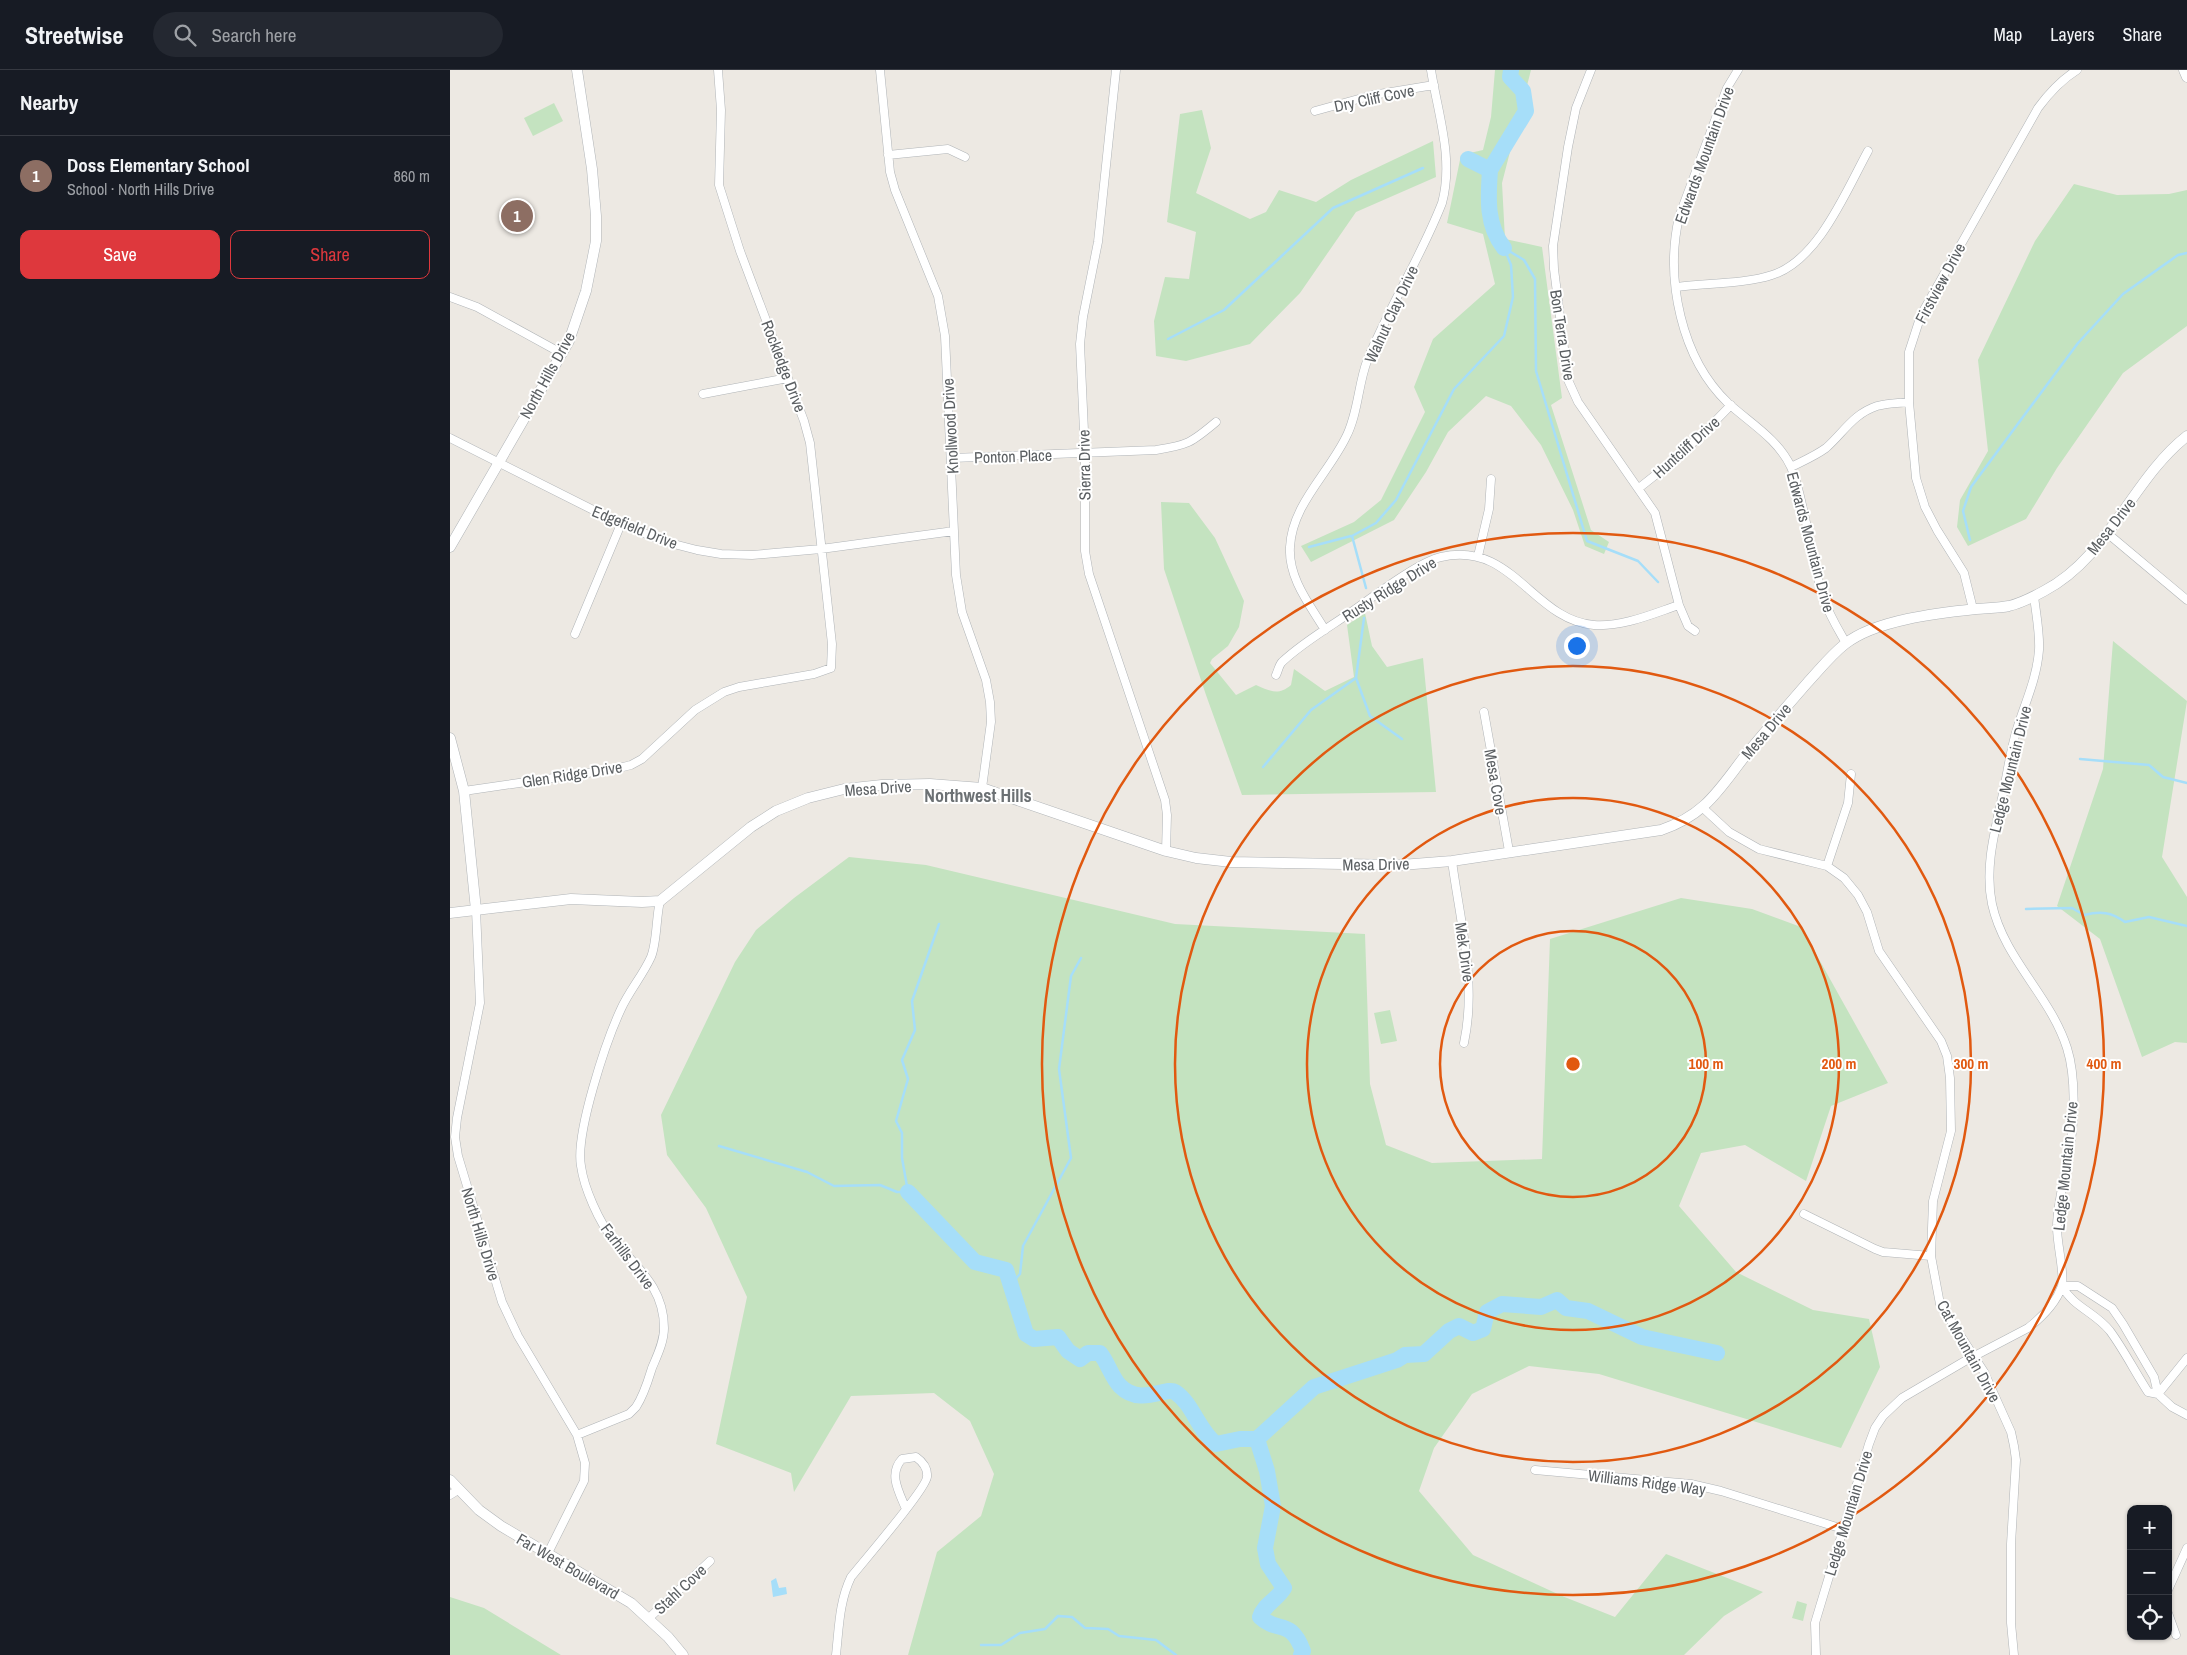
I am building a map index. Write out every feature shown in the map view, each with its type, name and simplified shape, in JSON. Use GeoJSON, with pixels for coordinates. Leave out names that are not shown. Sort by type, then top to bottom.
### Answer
{"type":"FeatureCollection","features":[{"type":"Feature","properties":{"kind":"street","name":"North Hills Drive"},"geometry":{"type":"LineString","coordinates":[[450,547],[569,340],[586,291],[596,241],[596,216],[592,169],[578,70]]}},
{"type":"Feature","properties":{"kind":"street","name":"Rockledge Drive"},"geometry":{"type":"LineString","coordinates":[[718,70],[721,110],[719,185],[740,251],[804,421],[810,443],[832,644],[831,668]]}},
{"type":"Feature","properties":{"kind":"street","name":"Knollwood Drive"},"geometry":{"type":"LineString","coordinates":[[880,70],[890,172],[895,190],[938,296],[946,336],[956,575],[962,612],[986,680],[990,702],[990,722],[982,788]]}},
{"type":"Feature","properties":{"kind":"street","name":"Sierra Drive"},"geometry":{"type":"LineString","coordinates":[[1116,70],[1098,242],[1080,344],[1085,453],[1085,552],[1089,574],[1165,800],[1168,815],[1166,851]]}},
{"type":"Feature","properties":{"kind":"street","name":"Walnut Clay Drive"},"geometry":{"type":"LineString","coordinates":[[1325,630],[1302,592],[1294,574],[1290,550],[1291,534],[1300,510],[1348,435],[1367,361],[1442,203],[1446,187],[1447,158],[1431,70]]}},
{"type":"Feature","properties":{"kind":"street","name":"Bon Terra Drive"},"geometry":{"type":"LineString","coordinates":[[1591,70],[1576,108],[1553,246],[1555,279],[1568,380],[1578,402],[1639,488],[1654,513],[1679,605],[1688,626],[1695,631]]}},
{"type":"Feature","properties":{"kind":"street","name":"Edwards Mountain Drive"},"geometry":{"type":"LineString","coordinates":[[1738,70],[1727,88],[1679,217],[1676,230],[1675,259],[1682,327],[1704,374],[1717,391],[1779,448],[1791,466],[1798,487],[1824,599],[1846,643]]}},
{"type":"Feature","properties":{"kind":"street","name":"Firstview Drive"},"geometry":{"type":"LineString","coordinates":[[1973,609],[1964,573],[1925,507],[1916,478],[1909,402],[1909,352],[1921,315],[2038,108],[2049,93],[2077,70]]}},
{"type":"Feature","properties":{"kind":"street"},"geometry":{"type":"LineString","coordinates":[[2184,70],[2187,77]]}},
{"type":"Feature","properties":{"kind":"street","name":"Dry Cliff Cove"},"geometry":{"type":"LineString","coordinates":[[1315,111],[1373,95],[1434,85]]}},
{"type":"Feature","properties":{"kind":"street"},"geometry":{"type":"LineString","coordinates":[[888,155],[948,149],[965,157]]}},
{"type":"Feature","properties":{"kind":"street"},"geometry":{"type":"LineString","coordinates":[[1677,287],[1771,276],[1798,262],[1819,239],[1868,151]]}},
{"type":"Feature","properties":{"kind":"street"},"geometry":{"type":"LineString","coordinates":[[450,297],[477,307],[561,352]]}},
{"type":"Feature","properties":{"kind":"street"},"geometry":{"type":"LineString","coordinates":[[702,394],[788,378]]}},
{"type":"Feature","properties":{"kind":"street"},"geometry":{"type":"LineString","coordinates":[[1791,466],[1813,457],[1826,447],[1848,424],[1865,412],[1879,405],[1909,402]]}},
{"type":"Feature","properties":{"kind":"street","name":"Huntcliff Drive"},"geometry":{"type":"LineString","coordinates":[[1639,488],[1706,432],[1731,405]]}},
{"type":"Feature","properties":{"kind":"street","name":"Ponton Place"},"geometry":{"type":"LineString","coordinates":[[952,458],[1156,450],[1184,446],[1196,439],[1216,422]]}},
{"type":"Feature","properties":{"kind":"street","name":"Mesa Drive"},"geometry":{"type":"LineString","coordinates":[[660,901],[751,826],[776,811],[808,798],[844,788],[882,785],[930,784],[982,788],[1166,851],[1196,858],[1271,863],[1401,865],[1452,861],[1509,851],[1661,830],[1678,825],[1703,808],[1718,793],[1748,753],[1792,701],[1846,643],[1886,624],[1973,609],[2009,606],[2034,596],[2058,583],[2074,570],[2107,533],[2162,459],[2187,436]]}},
{"type":"Feature","properties":{"kind":"street","name":"Edgefield Drive"},"geometry":{"type":"LineString","coordinates":[[450,438],[622,524],[666,542],[721,554],[752,555],[821,549],[954,531]]}},
{"type":"Feature","properties":{"kind":"street"},"geometry":{"type":"LineString","coordinates":[[1478,556],[1489,508],[1491,479]]}},
{"type":"Feature","properties":{"kind":"street"},"geometry":{"type":"LineString","coordinates":[[575,634],[622,524]]}},
{"type":"Feature","properties":{"kind":"street"},"geometry":{"type":"LineString","coordinates":[[2107,533],[2187,600]]}},
{"type":"Feature","properties":{"kind":"street","name":"Rusty Ridge Drive"},"geometry":{"type":"LineString","coordinates":[[1276,675],[1281,663],[1325,630],[1415,570],[1438,557],[1455,554],[1478,556],[1504,568],[1558,612],[1574,621],[1594,625],[1614,624],[1679,605]]}},
{"type":"Feature","properties":{"kind":"street","name":"Ledge Mountain Drive"},"geometry":{"type":"LineString","coordinates":[[1816,1655],[1815,1624],[1869,1444],[1875,1428],[1883,1416],[1889,1408],[1915,1390],[2028,1328],[2041,1318],[2062,1286],[2057,1227],[2060,1196],[2070,1150],[2072,1072],[2068,1050],[2060,1028],[2043,999],[2013,956],[1996,924],[1989,892],[1989,870],[1993,842],[2017,730],[2035,674],[2039,649],[2034,596]]}},
{"type":"Feature","properties":{"kind":"street","name":"Glen Ridge Drive"},"geometry":{"type":"LineString","coordinates":[[464,791],[631,765],[642,759],[695,710],[724,692],[739,687],[814,674],[831,668]]}},
{"type":"Feature","properties":{"kind":"street","name":"Mesa Cove"},"geometry":{"type":"LineString","coordinates":[[1484,712],[1509,851]]}},
{"type":"Feature","properties":{"kind":"street","name":"North Hills Drive"},"geometry":{"type":"LineString","coordinates":[[450,738],[464,791],[476,910],[480,1003],[457,1118],[455,1138],[458,1156],[502,1302],[518,1336],[577,1435],[585,1463],[584,1481],[547,1555]]}},
{"type":"Feature","properties":{"kind":"street"},"geometry":{"type":"LineString","coordinates":[[1828,866],[1848,803],[1850,774]]}},
{"type":"Feature","properties":{"kind":"street","name":"Cat Mountain Drive"},"geometry":{"type":"LineString","coordinates":[[1703,808],[1729,832],[1759,849],[1828,866],[1844,878],[1858,895],[1867,912],[1879,951],[1941,1041],[1947,1056],[1950,1078],[1951,1131],[1933,1201],[1932,1256],[1940,1304],[1984,1372],[2011,1432],[2015,1453],[2011,1544],[2011,1623],[2014,1655]]}},
{"type":"Feature","properties":{"kind":"street","name":"Mek Drive"},"geometry":{"type":"LineString","coordinates":[[1452,861],[1470,990],[1470,1018],[1464,1043]]}},
{"type":"Feature","properties":{"kind":"street"},"geometry":{"type":"LineString","coordinates":[[450,913],[571,899],[660,901]]}},
{"type":"Feature","properties":{"kind":"street","name":"Farhills Drive"},"geometry":{"type":"LineString","coordinates":[[577,1435],[629,1414],[636,1406],[661,1346],[664,1329],[662,1311],[651,1283],[612,1238],[600,1220],[581,1166],[580,1143],[607,1045],[615,1024],[652,955],[660,901]]}},
{"type":"Feature","properties":{"kind":"street"},"geometry":{"type":"LineString","coordinates":[[1804,1214],[1884,1252],[1932,1256]]}},
{"type":"Feature","properties":{"kind":"street"},"geometry":{"type":"LineString","coordinates":[[2158,1394],[2148,1392],[2110,1331],[2096,1317],[2068,1298],[2062,1286],[2078,1286],[2112,1308],[2154,1377],[2158,1394],[2172,1408],[2187,1415]]}},
{"type":"Feature","properties":{"kind":"street"},"geometry":{"type":"LineString","coordinates":[[2158,1394],[2187,1358]]}},
{"type":"Feature","properties":{"kind":"street"},"geometry":{"type":"LineString","coordinates":[[836,1655],[840,1611],[845,1589],[851,1577],[906,1509],[924,1486],[927,1477],[922,1461],[916,1457],[902,1459],[896,1466],[894,1473],[906,1509]]}},
{"type":"Feature","properties":{"kind":"street","name":"Williams Ridge Way"},"geometry":{"type":"LineString","coordinates":[[1535,1470],[1691,1484],[1721,1491],[1843,1529]]}},
{"type":"Feature","properties":{"kind":"street","name":"Far West Boulevard"},"geometry":{"type":"LineString","coordinates":[[450,1480],[454,1492],[501,1526],[547,1555],[631,1603],[649,1618],[683,1655]]}},
{"type":"Feature","properties":{"kind":"street"},"geometry":{"type":"LineString","coordinates":[[2172,1581],[2187,1548]]}},
{"type":"Feature","properties":{"kind":"street","name":"Stahl Cove"},"geometry":{"type":"LineString","coordinates":[[649,1618],[710,1561]]}},
{"type":"Feature","properties":{"kind":"street"},"geometry":{"type":"LineString","coordinates":[[2172,1624],[2176,1635]]}},
{"type":"Feature","properties":{"kind":"green space"},"geometry":{"type":"Polygon","coordinates":[[[1495,70],[1531,70],[1502,183],[1505,239],[1542,247],[1562,398],[1551,405],[1591,530],[1609,542],[1604,554],[1585,546],[1573,510],[1541,445],[1511,406],[1486,396],[1448,432],[1426,472],[1394,520],[1311,562],[1301,546],[1354,522],[1381,500],[1425,412],[1414,387],[1433,339],[1495,284],[1483,234],[1447,223],[1461,155],[1483,150],[1491,117],[1495,70]]]}},
{"type":"Feature","properties":{"kind":"green space"},"geometry":{"type":"Polygon","coordinates":[[[554,103],[563,121],[533,136],[524,118],[554,103]]]}},
{"type":"Feature","properties":{"kind":"green space"},"geometry":{"type":"Polygon","coordinates":[[[1202,110],[1211,148],[1196,193],[1250,219],[1266,212],[1279,190],[1316,202],[1351,180],[1433,141],[1436,177],[1356,212],[1300,293],[1250,344],[1186,361],[1156,356],[1154,321],[1165,277],[1189,279],[1196,232],[1167,222],[1180,114],[1202,110]]]}},
{"type":"Feature","properties":{"kind":"green space"},"geometry":{"type":"Polygon","coordinates":[[[2074,184],[2117,195],[2169,194],[2187,190],[2187,326],[2123,373],[2057,468],[2026,519],[1968,546],[1957,527],[1960,500],[1988,451],[1978,360],[2035,241],[2074,184]]]}},
{"type":"Feature","properties":{"kind":"green space"},"geometry":{"type":"Polygon","coordinates":[[[1161,502],[1189,503],[1215,538],[1244,601],[1239,627],[1228,646],[1212,659],[1210,663],[1236,695],[1256,685],[1270,691],[1282,690],[1291,685],[1294,669],[1325,691],[1354,677],[1347,625],[1365,613],[1372,646],[1387,667],[1423,658],[1436,792],[1242,795],[1164,569],[1161,502]]]}},
{"type":"Feature","properties":{"kind":"green space"},"geometry":{"type":"Polygon","coordinates":[[[2113,641],[2187,701],[2162,857],[2187,897],[2187,1043],[2175,1042],[2142,1057],[2100,939],[2057,906],[2103,769],[2113,641]]]}},
{"type":"Feature","properties":{"kind":"green space"},"geometry":{"type":"Polygon","coordinates":[[[849,857],[926,865],[1175,924],[1365,934],[1370,1084],[1386,1145],[1432,1163],[1542,1159],[1550,939],[1681,898],[1752,909],[1801,927],[1888,1083],[1831,1106],[1806,1181],[1745,1145],[1701,1153],[1679,1206],[1736,1272],[1813,1310],[1869,1319],[1880,1367],[1841,1448],[1599,1374],[1529,1366],[1472,1394],[1434,1448],[1419,1491],[1473,1555],[1562,1596],[1615,1617],[1666,1554],[1763,1592],[1724,1616],[1684,1655],[908,1655],[937,1552],[981,1516],[994,1474],[970,1421],[934,1393],[851,1396],[794,1492],[791,1473],[716,1444],[747,1297],[706,1208],[667,1155],[661,1115],[735,962],[756,930],[794,898],[849,857]]]}},
{"type":"Feature","properties":{"kind":"green space"},"geometry":{"type":"Polygon","coordinates":[[[1390,1010],[1397,1041],[1381,1044],[1374,1013],[1390,1010]]]}},
{"type":"Feature","properties":{"kind":"green space"},"geometry":{"type":"Polygon","coordinates":[[[450,1597],[484,1608],[561,1655],[450,1655],[450,1597]]]}},
{"type":"Feature","properties":{"kind":"green space"},"geometry":{"type":"Polygon","coordinates":[[[1797,1601],[1807,1604],[1803,1621],[1792,1618],[1797,1601]]]}},
{"type":"Feature","properties":{"kind":"water"},"geometry":{"type":"Polygon","coordinates":[[[776,1578],[779,1588],[786,1587],[787,1594],[773,1597],[771,1581],[776,1578]]]}},
{"type":"Feature","properties":{"kind":"waterway"},"geometry":{"type":"LineString","coordinates":[[1468,159],[1490,170],[1526,111],[1523,91],[1510,77],[1511,70]]}},
{"type":"Feature","properties":{"kind":"waterway"},"geometry":{"type":"LineString","coordinates":[[1168,339],[1224,310],[1333,208],[1423,168]]}},
{"type":"Feature","properties":{"kind":"waterway"},"geometry":{"type":"LineString","coordinates":[[1490,170],[1489,201],[1491,221],[1498,239],[1504,248]]}},
{"type":"Feature","properties":{"kind":"waterway"},"geometry":{"type":"LineString","coordinates":[[1504,248],[1524,260],[1535,279],[1536,371],[1587,541],[1638,561],[1658,582]]}},
{"type":"Feature","properties":{"kind":"waterway"},"geometry":{"type":"LineString","coordinates":[[1366,588],[1352,536],[1376,523],[1396,500],[1454,389],[1504,336],[1513,297],[1511,265],[1504,248]]}},
{"type":"Feature","properties":{"kind":"waterway"},"geometry":{"type":"LineString","coordinates":[[1970,540],[1963,511],[1971,487],[2078,343],[2123,294],[2178,255],[2187,253]]}},
{"type":"Feature","properties":{"kind":"waterway"},"geometry":{"type":"LineString","coordinates":[[1309,547],[1351,536]]}},
{"type":"Feature","properties":{"kind":"waterway"},"geometry":{"type":"LineString","coordinates":[[1263,767],[1311,710],[1356,678],[1364,618]]}},
{"type":"Feature","properties":{"kind":"waterway"},"geometry":{"type":"LineString","coordinates":[[1356,678],[1370,716],[1402,739]]}},
{"type":"Feature","properties":{"kind":"waterway"},"geometry":{"type":"LineString","coordinates":[[2080,759],[2149,765],[2163,777],[2187,783]]}},
{"type":"Feature","properties":{"kind":"waterway"},"geometry":{"type":"LineString","coordinates":[[2026,909],[2072,908],[2084,915],[2106,913],[2125,922],[2149,917],[2187,926]]}},
{"type":"Feature","properties":{"kind":"waterway"},"geometry":{"type":"LineString","coordinates":[[719,1146],[807,1172],[834,1186],[880,1185],[897,1192],[908,1192],[902,1158],[902,1133],[896,1121],[908,1079],[902,1060],[915,1030],[912,1001],[939,924]]}},
{"type":"Feature","properties":{"kind":"waterway"},"geometry":{"type":"LineString","coordinates":[[1010,1285],[1020,1274],[1023,1246],[1071,1158],[1059,1069],[1071,976],[1081,958]]}},
{"type":"Feature","properties":{"kind":"waterway"},"geometry":{"type":"LineString","coordinates":[[908,1192],[975,1262],[1006,1270],[1026,1334],[1034,1339],[1058,1337],[1068,1351],[1080,1359],[1088,1353],[1100,1353],[1117,1383],[1128,1392],[1144,1396],[1166,1391],[1175,1392],[1186,1403],[1205,1432],[1216,1444],[1240,1439],[1257,1439],[1267,1471],[1273,1506],[1265,1548],[1268,1564],[1284,1588],[1264,1609],[1260,1617],[1266,1622],[1288,1630],[1293,1634],[1303,1651],[1301,1655]]}},
{"type":"Feature","properties":{"kind":"waterway"},"geometry":{"type":"LineString","coordinates":[[1257,1439],[1314,1387],[1397,1360],[1405,1355],[1424,1354],[1449,1331],[1459,1326],[1473,1333],[1483,1329],[1487,1312],[1502,1304],[1541,1307],[1557,1300],[1566,1308],[1588,1311],[1642,1337],[1717,1353]]}},
{"type":"Feature","properties":{"kind":"waterway"},"geometry":{"type":"LineString","coordinates":[[981,1645],[1001,1645],[1020,1633],[1045,1629],[1058,1616],[1072,1617],[1085,1628],[1108,1629],[1119,1636],[1156,1640],[1176,1655]]}},
{"type":"Feature","properties":{"kind":"place","name":"Doss Elementary School"},"geometry":{"type":"Point","coordinates":[517,216]}},
{"type":"Feature","properties":{"kind":"district","name":"Northwest Hills"},"geometry":{"type":"Point","coordinates":[978,795]}}]}
